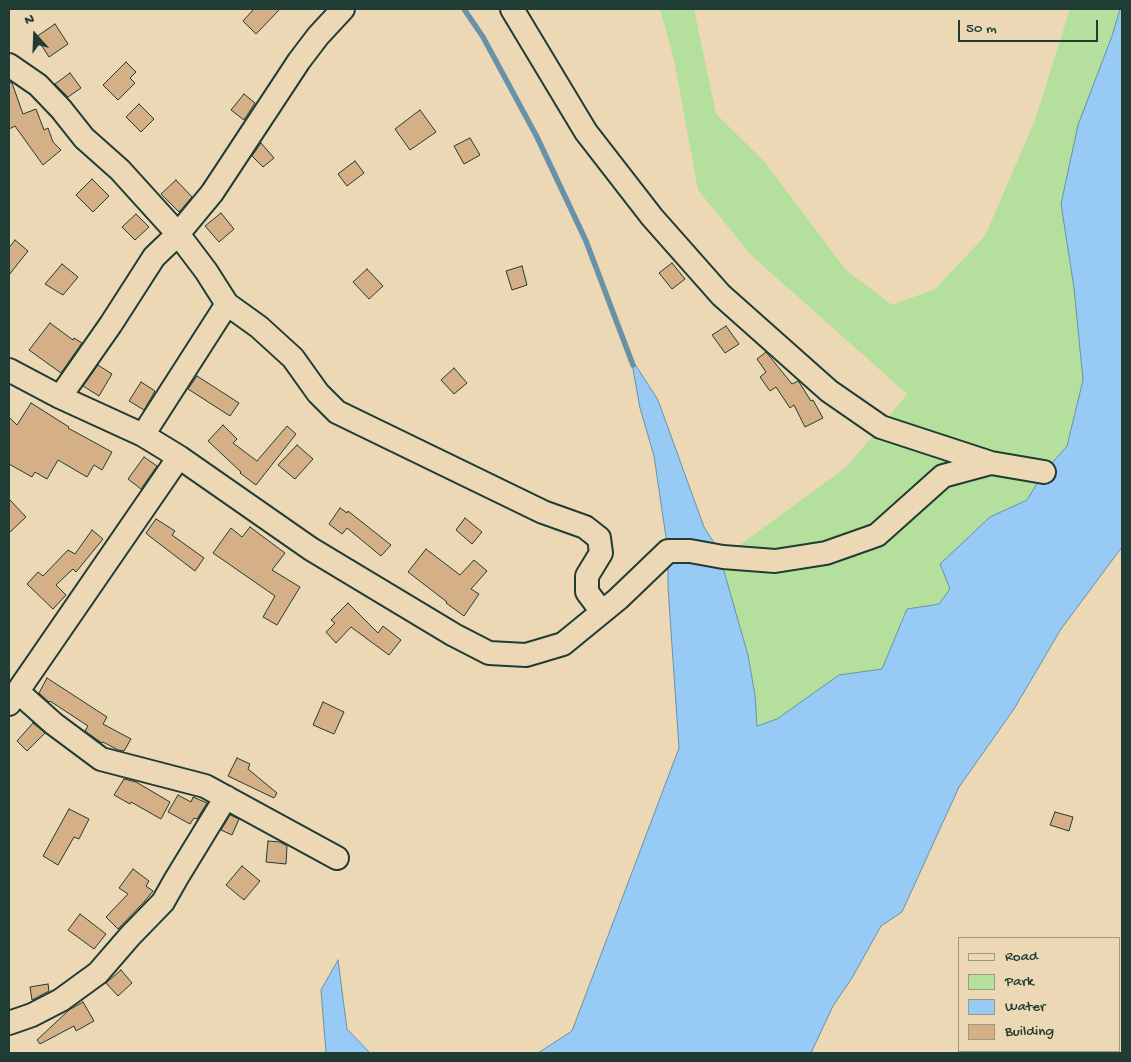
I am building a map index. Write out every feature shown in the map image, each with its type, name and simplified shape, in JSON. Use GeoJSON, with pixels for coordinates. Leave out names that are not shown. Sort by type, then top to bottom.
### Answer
{"type":"FeatureCollection","features":[{"type":"Feature","properties":{"kind":"street"},"geometry":{"type":"LineString","coordinates":[[60,397],[111,324],[154,257],[178,234],[212,193],[299,61],[318,36],[343,9]]}},
{"type":"Feature","properties":{"kind":"street"},"geometry":{"type":"LineString","coordinates":[[512,9],[586,132],[652,217],[721,295],[829,390],[881,427],[991,463],[1044,472]]}},
{"type":"Feature","properties":{"kind":"street"},"geometry":{"type":"LineString","coordinates":[[9,65],[38,85],[61,109],[84,138],[120,170],[178,234],[206,271],[227,304],[259,327],[293,358],[318,393],[337,412],[543,512],[585,527],[599,538],[601,554],[587,576],[587,592],[602,612]]}},
{"type":"Feature","properties":{"kind":"street"},"geometry":{"type":"LineString","coordinates":[[143,435],[227,304]]}},
{"type":"Feature","properties":{"kind":"street"},"geometry":{"type":"LineString","coordinates":[[9,370],[60,397],[143,435],[311,549],[454,635],[489,653],[526,655],[563,644],[618,600],[668,551],[690,551],[723,557],[775,561],[826,553],[877,536],[943,476],[991,463]]}},
{"type":"Feature","properties":{"kind":"street"},"geometry":{"type":"LineString","coordinates":[[179,458],[13,698],[54,724],[101,759],[205,786],[337,858]]}},
{"type":"Feature","properties":{"kind":"street"},"geometry":{"type":"LineString","coordinates":[[9,1023],[32,1015],[61,1000],[98,973],[163,902],[226,797]]}},
{"type":"Feature","properties":{"kind":"green space"},"geometry":{"type":"Polygon","coordinates":[[[660,9],[694,9],[716,114],[764,161],[846,270],[892,305],[935,289],[985,236],[1035,120],[1070,9],[1120,9],[1061,204],[1074,288],[1083,380],[1067,446],[1044,472],[1027,500],[990,517],[950,589],[939,604],[907,609],[882,669],[839,675],[777,719],[757,726],[755,695],[748,655],[723,568],[723,557],[844,469],[907,394],[751,255],[698,190],[674,60],[660,9]]]}},
{"type":"Feature","properties":{"kind":"water"},"geometry":{"type":"Polygon","coordinates":[[[1120,9],[1122,9],[1122,547],[1061,629],[1014,709],[959,787],[902,912],[881,926],[852,978],[833,1006],[811,1053],[538,1053],[572,1031],[679,748],[668,587],[668,551],[654,456],[640,408],[631,358],[658,400],[704,527],[723,557],[723,568],[748,655],[755,695],[757,726],[777,719],[839,675],[882,669],[907,609],[939,604],[950,589],[940,564],[990,517],[1027,500],[1044,472],[1067,446],[1083,380],[1074,288],[1061,204],[1078,125],[1112,36],[1120,9]]]}},
{"type":"Feature","properties":{"kind":"water"},"geometry":{"type":"Polygon","coordinates":[[[338,960],[347,1029],[370,1053],[326,1053],[321,990],[338,960]]]}},
{"type":"Feature","properties":{"kind":"building"},"geometry":{"type":"Polygon","coordinates":[[[254,9],[280,9],[256,34],[243,21],[254,9]]]}},
{"type":"Feature","properties":{"kind":"building"},"geometry":{"type":"Polygon","coordinates":[[[55,24],[68,44],[49,57],[36,37],[55,24]]]}},
{"type":"Feature","properties":{"kind":"building"},"geometry":{"type":"Polygon","coordinates":[[[126,62],[136,72],[130,78],[135,83],[118,100],[103,85],[126,62]]]}},
{"type":"Feature","properties":{"kind":"building"},"geometry":{"type":"Polygon","coordinates":[[[70,73],[81,88],[68,97],[55,84],[70,73]]]}},
{"type":"Feature","properties":{"kind":"building"},"geometry":{"type":"Polygon","coordinates":[[[9,82],[12,83],[23,114],[36,109],[44,130],[48,128],[53,142],[61,150],[43,165],[15,126],[9,129],[9,82]]]}},
{"type":"Feature","properties":{"kind":"building"},"geometry":{"type":"Polygon","coordinates":[[[244,94],[255,103],[244,120],[231,110],[244,94]]]}},
{"type":"Feature","properties":{"kind":"building"},"geometry":{"type":"Polygon","coordinates":[[[139,104],[154,119],[141,132],[126,117],[139,104]]]}},
{"type":"Feature","properties":{"kind":"building"},"geometry":{"type":"Polygon","coordinates":[[[420,110],[436,132],[410,150],[395,129],[420,110]]]}},
{"type":"Feature","properties":{"kind":"building"},"geometry":{"type":"Polygon","coordinates":[[[470,138],[480,155],[464,164],[454,146],[470,138]]]}},
{"type":"Feature","properties":{"kind":"building"},"geometry":{"type":"Polygon","coordinates":[[[261,143],[274,158],[263,167],[252,156],[261,143]]]}},
{"type":"Feature","properties":{"kind":"building"},"geometry":{"type":"Polygon","coordinates":[[[355,161],[364,173],[347,186],[338,174],[355,161]]]}},
{"type":"Feature","properties":{"kind":"building"},"geometry":{"type":"Polygon","coordinates":[[[92,179],[109,196],[93,212],[76,195],[92,179]]]}},
{"type":"Feature","properties":{"kind":"building"},"geometry":{"type":"Polygon","coordinates":[[[176,180],[192,197],[179,212],[161,194],[176,180]]]}},
{"type":"Feature","properties":{"kind":"building"},"geometry":{"type":"Polygon","coordinates":[[[221,213],[234,229],[219,242],[205,226],[221,213]]]}},
{"type":"Feature","properties":{"kind":"building"},"geometry":{"type":"Polygon","coordinates":[[[136,214],[149,227],[135,240],[122,227],[136,214]]]}},
{"type":"Feature","properties":{"kind":"building"},"geometry":{"type":"Polygon","coordinates":[[[15,240],[28,251],[9,275],[9,248],[15,240]]]}},
{"type":"Feature","properties":{"kind":"building"},"geometry":{"type":"Polygon","coordinates":[[[672,263],[685,279],[672,289],[659,273],[672,263]]]}},
{"type":"Feature","properties":{"kind":"building"},"geometry":{"type":"Polygon","coordinates":[[[62,264],[78,277],[63,295],[45,284],[62,264]]]}},
{"type":"Feature","properties":{"kind":"building"},"geometry":{"type":"Polygon","coordinates":[[[522,266],[527,285],[512,290],[506,271],[522,266]]]}},
{"type":"Feature","properties":{"kind":"building"},"geometry":{"type":"Polygon","coordinates":[[[367,269],[383,286],[369,299],[353,282],[367,269]]]}},
{"type":"Feature","properties":{"kind":"building"},"geometry":{"type":"Polygon","coordinates":[[[50,323],[73,340],[74,338],[82,343],[61,373],[29,350],[50,323]]]}},
{"type":"Feature","properties":{"kind":"building"},"geometry":{"type":"Polygon","coordinates":[[[726,326],[739,344],[725,353],[712,335],[726,326]]]}},
{"type":"Feature","properties":{"kind":"building"},"geometry":{"type":"Polygon","coordinates":[[[766,352],[792,384],[799,382],[811,401],[813,400],[823,418],[805,427],[794,405],[790,408],[776,387],[770,391],[760,377],[766,372],[757,359],[766,352]]]}},
{"type":"Feature","properties":{"kind":"building"},"geometry":{"type":"Polygon","coordinates":[[[98,365],[112,374],[99,396],[83,386],[98,365]]]}},
{"type":"Feature","properties":{"kind":"building"},"geometry":{"type":"Polygon","coordinates":[[[454,368],[467,383],[454,394],[441,380],[454,368]]]}},
{"type":"Feature","properties":{"kind":"building"},"geometry":{"type":"Polygon","coordinates":[[[197,376],[239,403],[230,416],[188,389],[197,376]]]}},
{"type":"Feature","properties":{"kind":"building"},"geometry":{"type":"Polygon","coordinates":[[[141,382],[155,391],[144,410],[129,401],[141,382]]]}},
{"type":"Feature","properties":{"kind":"building"},"geometry":{"type":"Polygon","coordinates":[[[31,403],[68,428],[112,452],[102,470],[94,465],[87,477],[58,460],[47,479],[35,472],[32,477],[9,464],[9,417],[17,425],[31,403]]]}},
{"type":"Feature","properties":{"kind":"building"},"geometry":{"type":"Polygon","coordinates":[[[223,425],[237,439],[233,443],[257,461],[287,426],[296,434],[256,485],[240,473],[208,441],[223,425]]]}},
{"type":"Feature","properties":{"kind":"building"},"geometry":{"type":"Polygon","coordinates":[[[297,445],[313,459],[295,479],[278,465],[297,445]]]}},
{"type":"Feature","properties":{"kind":"building"},"geometry":{"type":"Polygon","coordinates":[[[144,457],[157,466],[141,489],[128,479],[144,457]]]}},
{"type":"Feature","properties":{"kind":"building"},"geometry":{"type":"Polygon","coordinates":[[[9,499],[26,517],[9,533],[9,499]]]}},
{"type":"Feature","properties":{"kind":"building"},"geometry":{"type":"Polygon","coordinates":[[[340,508],[347,513],[348,511],[391,545],[381,556],[347,528],[342,534],[329,524],[340,508]]]}},
{"type":"Feature","properties":{"kind":"building"},"geometry":{"type":"Polygon","coordinates":[[[465,518],[482,532],[472,544],[456,530],[465,518]]]}},
{"type":"Feature","properties":{"kind":"building"},"geometry":{"type":"Polygon","coordinates":[[[156,519],[175,531],[172,535],[204,558],[195,571],[146,533],[156,519]]]}},
{"type":"Feature","properties":{"kind":"building"},"geometry":{"type":"Polygon","coordinates":[[[250,527],[285,553],[272,570],[300,587],[277,625],[263,617],[275,596],[213,553],[231,528],[242,537],[250,527]]]}},
{"type":"Feature","properties":{"kind":"building"},"geometry":{"type":"Polygon","coordinates":[[[92,530],[103,539],[76,572],[73,569],[56,585],[66,595],[53,609],[27,584],[38,572],[43,576],[68,550],[75,554],[92,530]]]}},
{"type":"Feature","properties":{"kind":"building"},"geometry":{"type":"Polygon","coordinates":[[[426,549],[460,575],[474,560],[487,571],[471,589],[479,594],[464,616],[408,572],[426,549]]]}},
{"type":"Feature","properties":{"kind":"building"},"geometry":{"type":"Polygon","coordinates":[[[348,603],[378,633],[383,626],[401,640],[389,655],[351,627],[336,643],[326,632],[335,623],[331,620],[348,603]]]}},
{"type":"Feature","properties":{"kind":"building"},"geometry":{"type":"Polygon","coordinates":[[[47,678],[107,717],[103,724],[131,739],[124,751],[102,743],[85,731],[88,726],[49,702],[39,693],[47,678]]]}},
{"type":"Feature","properties":{"kind":"building"},"geometry":{"type":"Polygon","coordinates":[[[323,702],[344,712],[334,734],[313,725],[323,702]]]}},
{"type":"Feature","properties":{"kind":"building"},"geometry":{"type":"Polygon","coordinates":[[[33,723],[45,733],[27,751],[17,741],[33,723]]]}},
{"type":"Feature","properties":{"kind":"building"},"geometry":{"type":"Polygon","coordinates":[[[237,758],[250,764],[248,769],[277,793],[274,798],[228,776],[237,758]]]}},
{"type":"Feature","properties":{"kind":"building"},"geometry":{"type":"Polygon","coordinates":[[[124,779],[136,782],[170,802],[161,819],[114,795],[124,779]]]}},
{"type":"Feature","properties":{"kind":"building"},"geometry":{"type":"Polygon","coordinates":[[[178,795],[191,802],[193,797],[207,803],[197,819],[194,818],[190,824],[168,812],[178,795]]]}},
{"type":"Feature","properties":{"kind":"building"},"geometry":{"type":"Polygon","coordinates":[[[69,809],[89,819],[79,839],[74,837],[58,865],[43,856],[69,809]]]}},
{"type":"Feature","properties":{"kind":"building"},"geometry":{"type":"Polygon","coordinates":[[[1055,812],[1073,817],[1069,831],[1050,825],[1055,812]]]}},
{"type":"Feature","properties":{"kind":"building"},"geometry":{"type":"Polygon","coordinates":[[[230,815],[239,819],[232,835],[221,830],[230,815]]]}},
{"type":"Feature","properties":{"kind":"building"},"geometry":{"type":"Polygon","coordinates":[[[268,841],[280,842],[287,846],[286,864],[266,862],[268,841]]]}},
{"type":"Feature","properties":{"kind":"building"},"geometry":{"type":"Polygon","coordinates":[[[242,866],[260,881],[244,900],[226,885],[242,866]]]}},
{"type":"Feature","properties":{"kind":"building"},"geometry":{"type":"Polygon","coordinates":[[[133,869],[149,881],[146,886],[153,891],[118,929],[106,917],[128,894],[119,888],[133,869]]]}},
{"type":"Feature","properties":{"kind":"building"},"geometry":{"type":"Polygon","coordinates":[[[80,914],[106,934],[94,949],[68,930],[80,914]]]}},
{"type":"Feature","properties":{"kind":"building"},"geometry":{"type":"Polygon","coordinates":[[[121,970],[132,983],[118,996],[106,983],[121,970]]]}},
{"type":"Feature","properties":{"kind":"building"},"geometry":{"type":"Polygon","coordinates":[[[48,984],[49,991],[32,1000],[30,987],[48,984]]]}},
{"type":"Feature","properties":{"kind":"building"},"geometry":{"type":"Polygon","coordinates":[[[83,1002],[94,1021],[76,1031],[74,1026],[40,1044],[37,1040],[69,1010],[83,1002]]]}},
{"type":"Feature","properties":{"kind":"waterway"},"geometry":{"type":"LineString","coordinates":[[464,9],[483,37],[537,137],[586,241],[633,365]]}}]}
